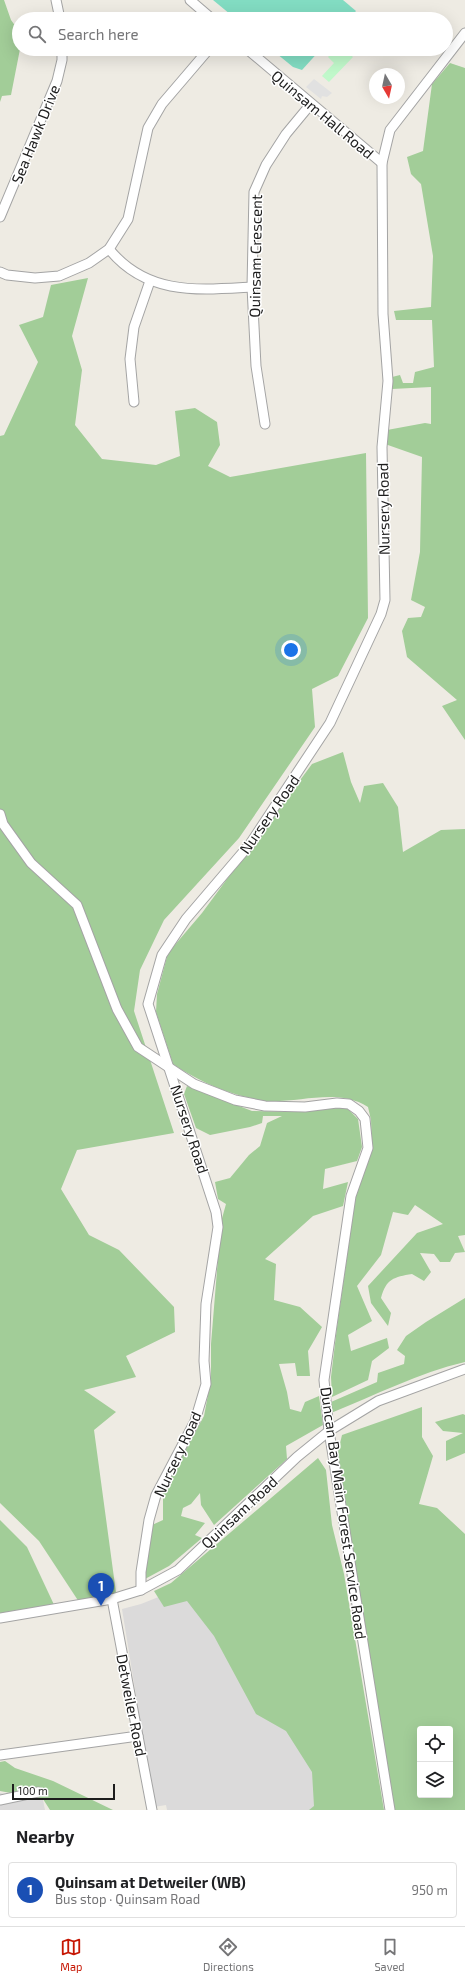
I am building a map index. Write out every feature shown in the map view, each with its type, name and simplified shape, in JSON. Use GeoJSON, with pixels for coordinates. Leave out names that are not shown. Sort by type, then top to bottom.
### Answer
{"type":"FeatureCollection","features":[{"type":"Feature","properties":{"kind":"street"},"geometry":{"type":"LineString","coordinates":[[56,0],[59,12]]}},
{"type":"Feature","properties":{"kind":"street"},"geometry":{"type":"LineString","coordinates":[[190,0],[204,12]]}},
{"type":"Feature","properties":{"kind":"street","name":"Nursery Road"},"geometry":{"type":"LineString","coordinates":[[453,48],[465,32]]}},
{"type":"Feature","properties":{"kind":"street","name":"Sea Hawk Drive"},"geometry":{"type":"LineString","coordinates":[[0,217],[58,81],[62,56]]}},
{"type":"Feature","properties":{"kind":"street"},"geometry":{"type":"LineString","coordinates":[[0,272],[7,275],[35,278],[59,276],[89,263],[109,249],[128,219],[148,128],[162,104],[203,56]]}},
{"type":"Feature","properties":{"kind":"street","name":"Quinsam Hall Road"},"geometry":{"type":"LineString","coordinates":[[255,56],[310,105],[382,163]]}},
{"type":"Feature","properties":{"kind":"street","name":"Nursery Road"},"geometry":{"type":"LineString","coordinates":[[141,1590],[140,1572],[149,1520],[156,1495],[195,1421],[206,1384],[204,1361],[206,1304],[218,1227],[216,1212],[148,1004],[162,955],[186,918],[250,844],[330,723],[381,614],[385,600],[382,447],[388,381],[384,314],[382,163],[390,130],[447,56]]}},
{"type":"Feature","properties":{"kind":"street","name":"Quinsam Crescent"},"geometry":{"type":"LineString","coordinates":[[265,424],[256,366],[252,287],[254,192],[266,165],[286,134],[310,105]]}},
{"type":"Feature","properties":{"kind":"street"},"geometry":{"type":"LineString","coordinates":[[109,249],[128,268],[150,281],[176,288],[194,290],[252,287]]}},
{"type":"Feature","properties":{"kind":"street"},"geometry":{"type":"LineString","coordinates":[[134,402],[130,359],[134,327],[150,281]]}},
{"type":"Feature","properties":{"kind":"street","name":"Duncan Bay Main Forest Service Road"},"geometry":{"type":"LineString","coordinates":[[0,814],[3,824],[31,863],[77,905],[117,1009],[138,1048],[194,1084],[235,1100],[265,1106],[305,1107],[337,1103],[348,1104],[360,1111],[365,1119],[368,1148],[351,1196],[324,1380],[329,1431],[390,1810]]}},
{"type":"Feature","properties":{"kind":"street","name":"Quinsam Road"},"geometry":{"type":"LineString","coordinates":[[0,1618],[112,1599],[141,1590],[178,1570],[297,1457],[329,1431],[378,1400],[465,1369]]}},
{"type":"Feature","properties":{"kind":"street","name":"Detweiler Road"},"geometry":{"type":"LineString","coordinates":[[112,1599],[152,1810]]}},
{"type":"Feature","properties":{"kind":"street"},"geometry":{"type":"LineString","coordinates":[[0,1755],[138,1736]]}},
{"type":"Feature","properties":{"kind":"street"},"geometry":{"type":"LineString","coordinates":[[145,1772],[155,1796]]}},
{"type":"Feature","properties":{"kind":"street"},"geometry":{"type":"LineString","coordinates":[[0,1800],[38,1792]]}},
{"type":"Feature","properties":{"kind":"shaded area"},"geometry":{"type":"Polygon","coordinates":[[[314,79],[332,93],[327,97],[322,96],[321,99],[306,87],[314,79]]]}},
{"type":"Feature","properties":{"kind":"shaded area"},"geometry":{"type":"Polygon","coordinates":[[[177,1585],[361,1810],[167,1810],[166,1805],[154,1807],[122,1609],[141,1604],[161,1596],[177,1585]]]}},
{"type":"Feature","properties":{"kind":"shaded area"},"geometry":{"type":"Polygon","coordinates":[[[0,1793],[43,1800],[45,1810],[0,1810],[0,1793]]]}},
{"type":"Feature","properties":{"kind":"green space"},"geometry":{"type":"Polygon","coordinates":[[[0,0],[4,0],[12,21],[12,56],[19,56],[11,95],[2,96],[0,102],[0,0]]]}},
{"type":"Feature","properties":{"kind":"green space"},"geometry":{"type":"Polygon","coordinates":[[[213,0],[343,0],[356,11],[355,12],[228,12],[213,0]]]}},
{"type":"Feature","properties":{"kind":"green space"},"geometry":{"type":"Polygon","coordinates":[[[280,56],[315,56],[302,70],[293,67],[280,56]]]}},
{"type":"Feature","properties":{"kind":"green space"},"geometry":{"type":"Polygon","coordinates":[[[328,57],[353,57],[329,82],[322,76],[334,63],[328,57]]]}},
{"type":"Feature","properties":{"kind":"green space"},"geometry":{"type":"Polygon","coordinates":[[[450,63],[465,68],[465,740],[442,706],[457,700],[407,657],[402,631],[408,618],[421,617],[425,607],[411,600],[420,552],[422,457],[385,444],[387,430],[425,423],[431,424],[431,387],[392,389],[392,377],[400,375],[403,383],[413,383],[415,372],[434,367],[432,320],[396,320],[394,311],[431,307],[433,256],[421,184],[411,174],[407,157],[423,151],[432,84],[450,63]]]}},
{"type":"Feature","properties":{"kind":"green space"},"geometry":{"type":"Polygon","coordinates":[[[88,278],[72,336],[82,370],[75,425],[102,459],[156,465],[180,456],[175,411],[195,408],[217,422],[220,445],[208,466],[230,477],[366,453],[368,618],[338,676],[312,689],[315,727],[239,838],[164,920],[140,970],[134,1011],[174,1133],[77,1150],[61,1189],[89,1235],[119,1250],[174,1307],[175,1332],[126,1356],[136,1377],[84,1390],[116,1412],[94,1430],[117,1600],[81,1605],[39,1541],[0,1503],[0,436],[4,435],[38,362],[19,325],[43,317],[51,285],[88,278]]]}},
{"type":"Feature","properties":{"kind":"green space"},"geometry":{"type":"Polygon","coordinates":[[[343,752],[351,782],[360,803],[364,786],[383,783],[398,807],[403,852],[441,830],[465,829],[465,1235],[458,1236],[465,1252],[455,1253],[450,1262],[440,1262],[434,1254],[420,1253],[431,1272],[424,1281],[412,1274],[400,1276],[388,1283],[381,1298],[391,1313],[388,1326],[371,1303],[368,1286],[417,1233],[443,1224],[415,1205],[408,1215],[393,1212],[381,1255],[357,1286],[372,1321],[348,1335],[351,1351],[387,1338],[389,1348],[372,1361],[368,1380],[332,1397],[331,1377],[356,1194],[372,1151],[371,1120],[368,1107],[356,1101],[330,1097],[263,1101],[242,1096],[206,1083],[173,1064],[156,1012],[157,994],[168,953],[202,913],[312,764],[343,752]]]}},
{"type":"Feature","properties":{"kind":"green space"},"geometry":{"type":"Polygon","coordinates":[[[187,1086],[252,1111],[301,1112],[346,1107],[358,1119],[362,1147],[357,1161],[325,1169],[323,1189],[348,1182],[343,1206],[313,1216],[265,1259],[276,1264],[274,1300],[300,1307],[322,1327],[308,1351],[310,1376],[297,1376],[295,1363],[279,1364],[290,1409],[301,1412],[305,1402],[319,1396],[323,1425],[286,1446],[287,1459],[214,1525],[201,1505],[200,1493],[191,1504],[183,1508],[181,1516],[205,1523],[195,1535],[202,1538],[169,1566],[145,1579],[152,1525],[163,1520],[163,1491],[204,1416],[211,1379],[211,1344],[221,1222],[226,1204],[218,1199],[215,1182],[230,1178],[249,1155],[260,1146],[267,1123],[282,1116],[263,1116],[262,1123],[210,1135],[196,1128],[184,1094],[187,1086]]]}},
{"type":"Feature","properties":{"kind":"green space"},"geometry":{"type":"Polygon","coordinates":[[[465,1298],[465,1362],[414,1378],[331,1413],[331,1402],[377,1382],[378,1373],[404,1364],[405,1356],[397,1350],[406,1336],[465,1298]]]}},
{"type":"Feature","properties":{"kind":"green space"},"geometry":{"type":"Polygon","coordinates":[[[422,1407],[422,1437],[433,1456],[419,1504],[437,1508],[465,1534],[465,1810],[394,1810],[337,1456],[342,1435],[422,1407]]]}},
{"type":"Feature","properties":{"kind":"green space"},"geometry":{"type":"Polygon","coordinates":[[[463,1414],[465,1415],[465,1453],[446,1461],[446,1441],[463,1433],[443,1431],[435,1422],[463,1414]]]}},
{"type":"Feature","properties":{"kind":"green space"},"geometry":{"type":"Polygon","coordinates":[[[318,1458],[326,1470],[332,1525],[344,1574],[384,1810],[309,1810],[314,1806],[312,1772],[286,1731],[256,1714],[214,1636],[187,1601],[164,1607],[154,1591],[171,1583],[318,1458]]]}},
{"type":"Feature","properties":{"kind":"green space"},"geometry":{"type":"Polygon","coordinates":[[[0,1520],[27,1547],[56,1609],[0,1621],[0,1520]]]}},
{"type":"Feature","properties":{"kind":"green space"},"geometry":{"type":"Polygon","coordinates":[[[5,1761],[15,1768],[53,1781],[113,1810],[50,1810],[43,1799],[0,1791],[0,1762],[5,1761]]]}},
{"type":"Feature","properties":{"kind":"place","name":"Quinsam at Detweiler (WB)"},"geometry":{"type":"Point","coordinates":[101,1606]}}]}
